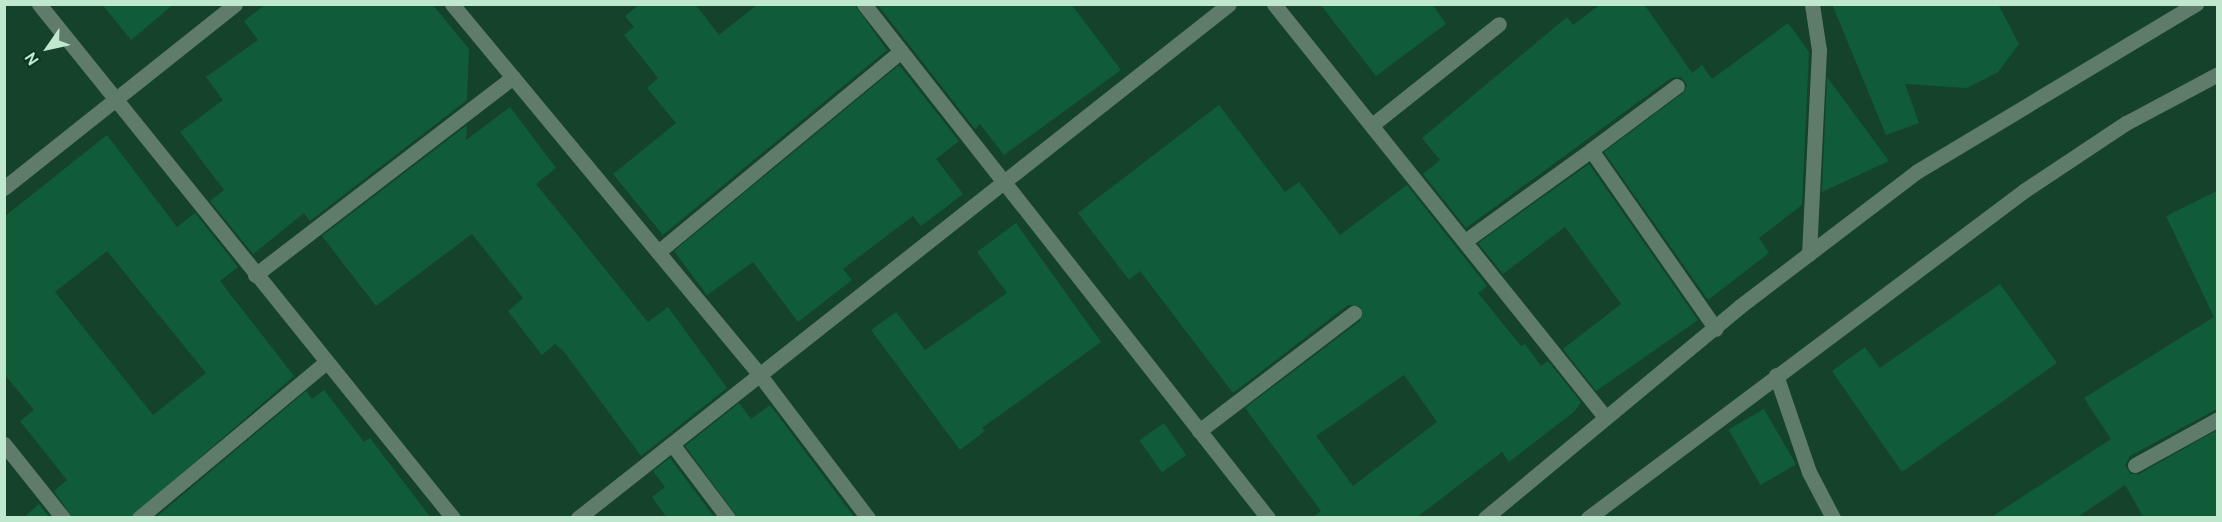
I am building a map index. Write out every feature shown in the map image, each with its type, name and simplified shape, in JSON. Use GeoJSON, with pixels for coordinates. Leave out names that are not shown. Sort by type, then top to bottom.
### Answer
{"type":"FeatureCollection","features":[{"type":"Feature","properties":{"kind":"street"},"geometry":{"type":"LineString","coordinates":[[39,4],[113,102],[453,518]]}},
{"type":"Feature","properties":{"kind":"street"},"geometry":{"type":"LineString","coordinates":[[4,188],[235,4]]}},
{"type":"Feature","properties":{"kind":"street"},"geometry":{"type":"LineString","coordinates":[[452,4],[759,374],[868,518]]}},
{"type":"Feature","properties":{"kind":"street"},"geometry":{"type":"LineString","coordinates":[[864,4],[1268,518]]}},
{"type":"Feature","properties":{"kind":"street"},"geometry":{"type":"LineString","coordinates":[[578,518],[1229,4]]}},
{"type":"Feature","properties":{"kind":"street"},"geometry":{"type":"LineString","coordinates":[[1274,4],[1605,417]]}},
{"type":"Feature","properties":{"kind":"street"},"geometry":{"type":"LineString","coordinates":[[1809,254],[1819,50],[1812,4]]}},
{"type":"Feature","properties":{"kind":"street"},"geometry":{"type":"LineString","coordinates":[[1485,518],[1605,417],[1809,254],[1916,172],[2196,4]]}},
{"type":"Feature","properties":{"kind":"street"},"geometry":{"type":"LineString","coordinates":[[1372,125],[1499,24]]}},
{"type":"Feature","properties":{"kind":"street"},"geometry":{"type":"LineString","coordinates":[[658,252],[901,51]]}},
{"type":"Feature","properties":{"kind":"street"},"geometry":{"type":"LineString","coordinates":[[1588,518],[2025,190],[2126,123],[2217,74]]}},
{"type":"Feature","properties":{"kind":"street"},"geometry":{"type":"LineString","coordinates":[[255,275],[513,77]]}},
{"type":"Feature","properties":{"kind":"street"},"geometry":{"type":"LineString","coordinates":[[1465,241],[1677,86]]}},
{"type":"Feature","properties":{"kind":"street"},"geometry":{"type":"LineString","coordinates":[[1591,150],[1716,328]]}},
{"type":"Feature","properties":{"kind":"street"},"geometry":{"type":"LineString","coordinates":[[1199,431],[1354,313]]}},
{"type":"Feature","properties":{"kind":"street"},"geometry":{"type":"LineString","coordinates":[[139,518],[326,362]]}},
{"type":"Feature","properties":{"kind":"street"},"geometry":{"type":"LineString","coordinates":[[1776,375],[1809,472],[1833,518]]}},
{"type":"Feature","properties":{"kind":"street"},"geometry":{"type":"LineString","coordinates":[[2135,465],[2217,419]]}},
{"type":"Feature","properties":{"kind":"street"},"geometry":{"type":"LineString","coordinates":[[4,444],[63,518]]}},
{"type":"Feature","properties":{"kind":"street"},"geometry":{"type":"LineString","coordinates":[[672,444],[728,518]]}},
{"type":"Feature","properties":{"kind":"building"},"geometry":{"type":"Polygon","coordinates":[[[102,4],[174,4],[131,40],[102,4]]]}},
{"type":"Feature","properties":{"kind":"building"},"geometry":{"type":"Polygon","coordinates":[[[266,4],[432,4],[469,49],[467,100],[310,221],[304,213],[253,254],[210,201],[224,190],[180,132],[223,100],[206,77],[258,40],[244,21],[266,4]]]}},
{"type":"Feature","properties":{"kind":"building"},"geometry":{"type":"Polygon","coordinates":[[[640,4],[695,4],[719,35],[758,4],[854,4],[887,50],[663,235],[613,174],[676,123],[647,88],[658,78],[624,35],[634,27],[625,16],[640,4]]]}},
{"type":"Feature","properties":{"kind":"building"},"geometry":{"type":"Polygon","coordinates":[[[877,4],[1071,4],[1121,70],[1004,155],[980,124],[975,129],[877,4]]]}},
{"type":"Feature","properties":{"kind":"building"},"geometry":{"type":"Polygon","coordinates":[[[1320,4],[1432,4],[1446,24],[1376,76],[1320,4]]]}},
{"type":"Feature","properties":{"kind":"building"},"geometry":{"type":"Polygon","coordinates":[[[1601,4],[1644,4],[1692,73],[1702,65],[1712,79],[1788,23],[1809,52],[1802,205],[1759,238],[1769,253],[1708,300],[1604,152],[1683,93],[1687,85],[1681,77],[1671,78],[1466,228],[1423,174],[1440,160],[1422,138],[1567,17],[1573,25],[1601,4]]]}},
{"type":"Feature","properties":{"kind":"building"},"geometry":{"type":"Polygon","coordinates":[[[1832,4],[1998,4],[2019,44],[1998,72],[1967,88],[1905,84],[1919,123],[1886,135],[1832,4]]]}},
{"type":"Feature","properties":{"kind":"building"},"geometry":{"type":"Polygon","coordinates":[[[899,65],[959,141],[936,159],[963,194],[921,226],[913,216],[843,269],[852,280],[798,322],[753,262],[707,295],[674,251],[899,65]]]}},
{"type":"Feature","properties":{"kind":"building"},"geometry":{"type":"Polygon","coordinates":[[[1827,77],[1889,161],[1822,192],[1827,77]]]}},
{"type":"Feature","properties":{"kind":"building"},"geometry":{"type":"Polygon","coordinates":[[[1219,105],[1285,192],[1299,182],[1340,235],[1407,185],[1487,286],[1478,293],[1521,346],[1525,344],[1541,366],[1548,361],[1581,402],[1575,411],[1509,462],[1502,452],[1416,518],[1312,518],[1321,511],[1245,408],[1360,321],[1361,307],[1348,305],[1233,393],[1140,271],[1129,280],[1078,213],[1219,105]],[[1404,375],[1316,436],[1353,486],[1437,422],[1404,375]]]}},
{"type":"Feature","properties":{"kind":"building"},"geometry":{"type":"Polygon","coordinates":[[[510,107],[556,168],[536,184],[648,322],[668,307],[727,388],[641,456],[565,353],[555,344],[542,355],[508,311],[523,298],[472,234],[376,306],[322,236],[467,125],[466,140],[510,107]]]}},
{"type":"Feature","properties":{"kind":"building"},"geometry":{"type":"Polygon","coordinates":[[[107,135],[177,227],[195,213],[238,267],[220,281],[294,376],[130,518],[73,518],[54,491],[67,480],[20,421],[34,410],[4,374],[4,217],[107,135]],[[107,251],[55,292],[153,415],[206,373],[107,251]]]}},
{"type":"Feature","properties":{"kind":"building"},"geometry":{"type":"Polygon","coordinates":[[[1589,164],[1698,320],[1596,391],[1563,349],[1621,304],[1565,227],[1503,274],[1478,243],[1589,164]]]}},
{"type":"Feature","properties":{"kind":"building"},"geometry":{"type":"Polygon","coordinates":[[[2217,191],[2217,409],[2130,456],[2125,465],[2131,474],[2139,474],[2217,430],[2217,518],[2144,518],[2125,485],[2076,518],[1990,518],[2111,439],[2084,398],[2214,317],[2166,216],[2217,191]]]}},
{"type":"Feature","properties":{"kind":"building"},"geometry":{"type":"Polygon","coordinates":[[[1016,223],[1101,342],[982,428],[985,431],[960,450],[871,330],[896,312],[925,350],[1007,293],[977,252],[1016,223]]]}},
{"type":"Feature","properties":{"kind":"building"},"geometry":{"type":"Polygon","coordinates":[[[2000,284],[2057,363],[1902,472],[1832,371],[1865,347],[1880,368],[2000,284]]]}},
{"type":"Feature","properties":{"kind":"building"},"geometry":{"type":"Polygon","coordinates":[[[324,390],[364,442],[370,438],[431,518],[155,518],[306,391],[312,399],[324,390]]]}},
{"type":"Feature","properties":{"kind":"building"},"geometry":{"type":"Polygon","coordinates":[[[739,403],[751,419],[770,405],[855,518],[738,518],[685,446],[739,403]]]}},
{"type":"Feature","properties":{"kind":"building"},"geometry":{"type":"Polygon","coordinates":[[[1764,409],[1796,464],[1760,485],[1728,430],[1764,409]]]}},
{"type":"Feature","properties":{"kind":"building"},"geometry":{"type":"Polygon","coordinates":[[[1164,423],[1186,455],[1162,472],[1139,440],[1164,423]]]}},
{"type":"Feature","properties":{"kind":"building"},"geometry":{"type":"Polygon","coordinates":[[[670,458],[715,518],[667,518],[652,497],[665,487],[653,471],[670,458]]]}},
{"type":"Feature","properties":{"kind":"building"},"geometry":{"type":"Polygon","coordinates":[[[39,504],[50,518],[23,518],[39,504]]]}}]}
